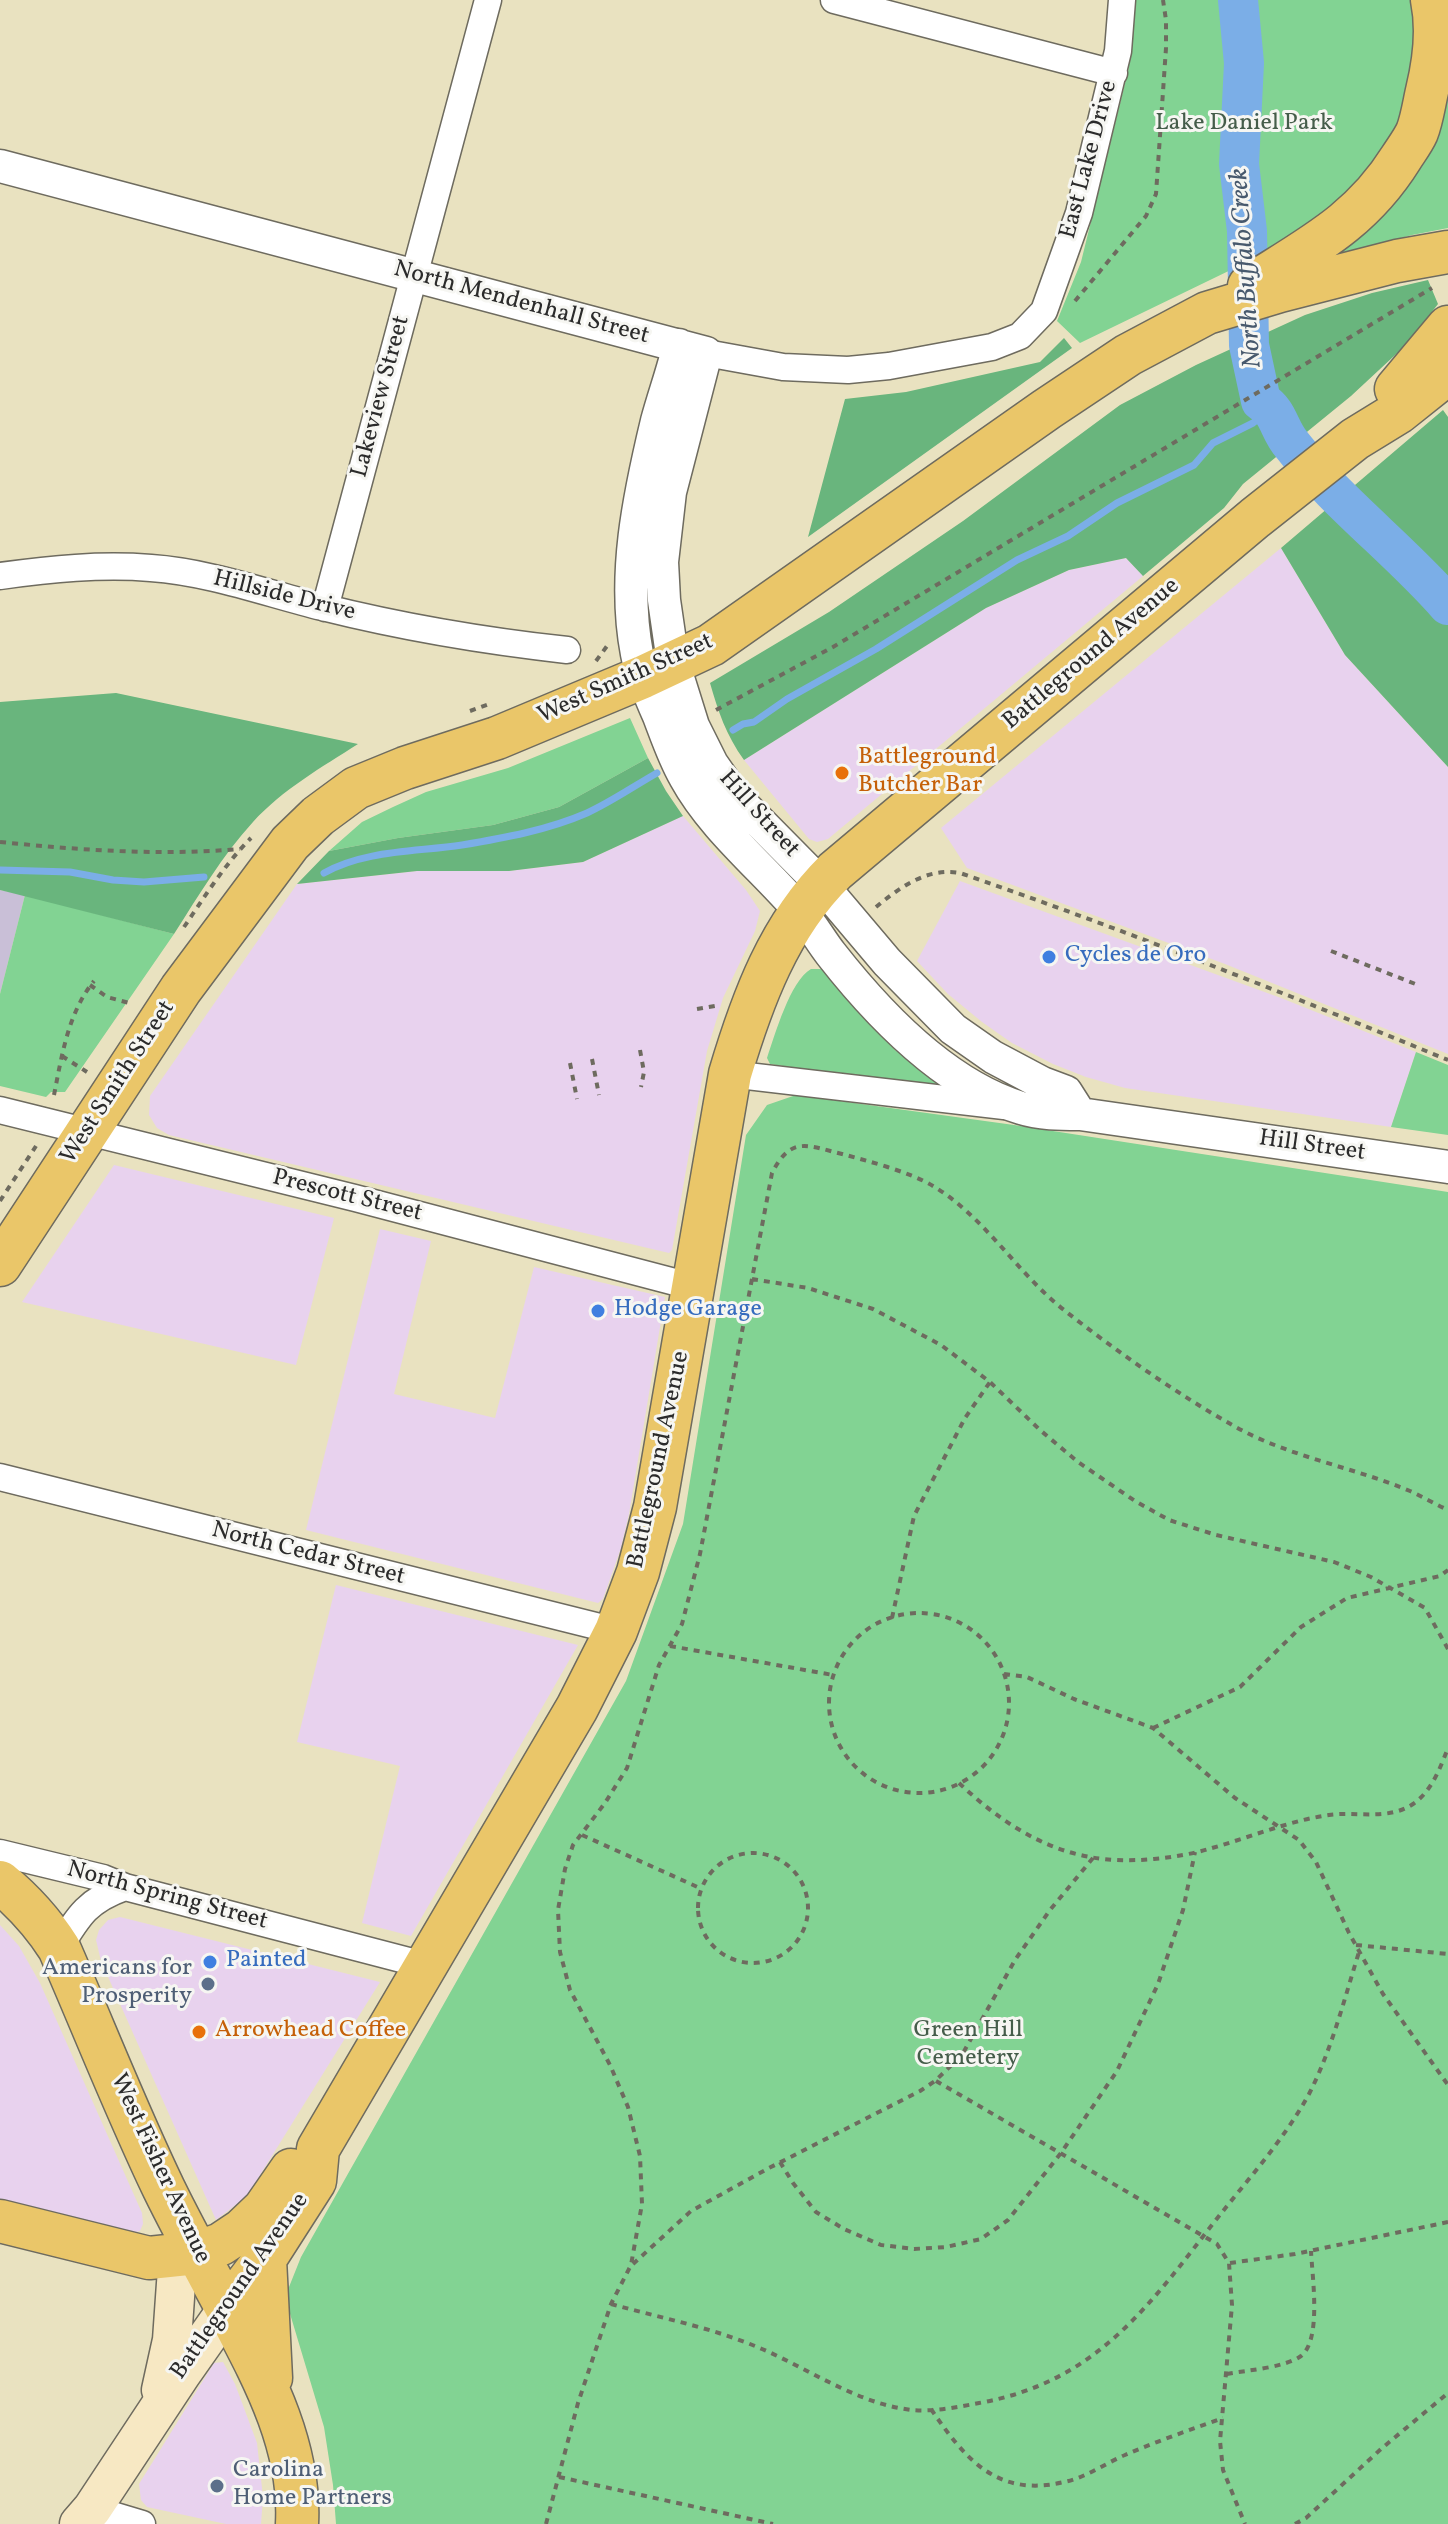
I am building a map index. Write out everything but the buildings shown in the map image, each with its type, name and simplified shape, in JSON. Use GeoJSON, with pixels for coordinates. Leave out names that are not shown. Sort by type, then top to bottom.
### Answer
{"type":"FeatureCollection","features":[{"type":"Feature","properties":{"kind":"main road"},"geometry":{"type":"LineString","coordinates":[[1279,279],[1318,243],[1355,215],[1388,179],[1417,134],[1431,74],[1436,19],[1432,0]]}},
{"type":"Feature","properties":{"kind":"main road","name":"West Smith Street"},"geometry":{"type":"LineString","coordinates":[[0,1265],[181,989],[290,843],[318,816],[356,788],[405,768],[497,738],[711,645],[1047,409],[1128,355],[1207,313],[1279,279],[1397,261],[1443,268]]}},
{"type":"Feature","properties":{"kind":"main road"},"geometry":{"type":"LineString","coordinates":[[1355,439],[1370,414],[1401,384],[1448,327]]}},
{"type":"Feature","properties":{"kind":"main road","name":"Battleground Avenue"},"geometry":{"type":"LineString","coordinates":[[85,2517],[227,2309],[265,2259],[315,2181],[318,2149],[577,1708],[616,1631],[638,1572],[655,1507],[730,1074],[757,992],[811,897],[1255,518],[1355,439],[1399,412],[1448,373]]}},
{"type":"Feature","properties":{"kind":"main road","name":"West Fisher Avenue"},"geometry":{"type":"LineString","coordinates":[[0,1882],[46,1927],[59,1948],[163,2186],[187,2254],[227,2309],[271,2396],[292,2459],[298,2503],[297,2524]]}},
{"type":"Feature","properties":{"kind":"main road"},"geometry":{"type":"LineString","coordinates":[[0,2221],[149,2258],[187,2254],[221,2244],[242,2230],[264,2209],[297,2160],[318,2149]]}},
{"type":"Feature","properties":{"kind":"main road"},"geometry":{"type":"LineString","coordinates":[[156,2412],[187,2254]]}},
{"type":"Feature","properties":{"kind":"main road"},"geometry":{"type":"LineString","coordinates":[[265,2259],[271,2396]]}},
{"type":"Feature","properties":{"kind":"street","name":"Lakeview Street"},"geometry":{"type":"LineString","coordinates":[[325,608],[488,0]]}},
{"type":"Feature","properties":{"kind":"street"},"geometry":{"type":"LineString","coordinates":[[834,0],[1114,73]]}},
{"type":"Feature","properties":{"kind":"street","name":"East Lake Drive"},"geometry":{"type":"LineString","coordinates":[[1043,314],[1079,213],[1114,73],[1121,32],[1122,0]]}},
{"type":"Feature","properties":{"kind":"street","name":"North Mendenhall Street"},"geometry":{"type":"LineString","coordinates":[[0,166],[693,349],[783,367],[848,370],[889,366],[992,347],[1020,336],[1043,314]]}},
{"type":"Feature","properties":{"kind":"street","name":"Hill Street"},"geometry":{"type":"LineString","coordinates":[[693,349],[658,418],[634,533],[631,606],[637,653],[658,669],[686,779],[715,818],[776,887],[811,897],[877,951],[953,1029],[993,1057],[1066,1092],[1080,1114]]}},
{"type":"Feature","properties":{"kind":"street","name":"Hillside Drive"},"geometry":{"type":"LineString","coordinates":[[0,576],[75,566],[153,568],[205,577],[325,608],[499,643],[567,650]]}},
{"type":"Feature","properties":{"kind":"street","name":"Hill Street"},"geometry":{"type":"LineString","coordinates":[[811,897],[832,955],[907,1040],[994,1098],[1023,1109]]}},
{"type":"Feature","properties":{"kind":"street","name":"Hill Street"},"geometry":{"type":"LineString","coordinates":[[730,1074],[1050,1113],[1080,1114],[1448,1167]]}},
{"type":"Feature","properties":{"kind":"street","name":"Prescott Street"},"geometry":{"type":"LineString","coordinates":[[0,1110],[694,1287]]}},
{"type":"Feature","properties":{"kind":"street","name":"North Cedar Street"},"geometry":{"type":"LineString","coordinates":[[0,1477],[616,1631]]}},
{"type":"Feature","properties":{"kind":"street","name":"North Spring Street"},"geometry":{"type":"LineString","coordinates":[[0,1853],[428,1966]]}},
{"type":"Feature","properties":{"kind":"street"},"geometry":{"type":"LineString","coordinates":[[59,1948],[78,1916],[92,1902],[125,1887]]}},
{"type":"Feature","properties":{"kind":"street"},"geometry":{"type":"LineString","coordinates":[[85,2517],[142,2524]]}},
{"type":"Feature","properties":{"kind":"path"},"geometry":{"type":"LineString","coordinates":[[1043,314],[1069,309],[1146,216],[1156,194],[1166,48],[1163,0]]}},
{"type":"Feature","properties":{"kind":"path"},"geometry":{"type":"LineString","coordinates":[[710,713],[833,647],[1305,363],[1443,268]]}},
{"type":"Feature","properties":{"kind":"path"},"geometry":{"type":"LineString","coordinates":[[0,842],[142,853],[185,854],[240,849],[184,928]]}},
{"type":"Feature","properties":{"kind":"path"},"geometry":{"type":"LineString","coordinates":[[872,910],[916,879],[947,870],[960,873],[1071,911],[1279,990],[1448,1060]]}},
{"type":"Feature","properties":{"kind":"path"},"geometry":{"type":"LineString","coordinates":[[1331,951],[1418,985]]}},
{"type":"Feature","properties":{"kind":"path"},"geometry":{"type":"LineString","coordinates":[[54,1095],[74,1014],[92,983],[107,997],[133,1004]]}},
{"type":"Feature","properties":{"kind":"path"},"geometry":{"type":"LineString","coordinates":[[697,1009],[726,1003]]}},
{"type":"Feature","properties":{"kind":"path"},"geometry":{"type":"LineString","coordinates":[[640,1050],[644,1072],[641,1087]]}},
{"type":"Feature","properties":{"kind":"path"},"geometry":{"type":"LineString","coordinates":[[62,1056],[87,1072]]}},
{"type":"Feature","properties":{"kind":"path"},"geometry":{"type":"LineString","coordinates":[[592,1059],[599,1095]]}},
{"type":"Feature","properties":{"kind":"path"},"geometry":{"type":"LineString","coordinates":[[570,1063],[577,1099]]}},
{"type":"Feature","properties":{"kind":"path"},"geometry":{"type":"LineString","coordinates":[[546,2524],[578,2403],[611,2304],[631,2265],[642,2204],[640,2156],[628,2107],[610,2065],[570,1990],[560,1952],[558,1910],[565,1869],[573,1845],[627,1768],[659,1665],[682,1624],[700,1554],[772,1173],[781,1155],[791,1148],[808,1145],[868,1161],[931,1184],[959,1204],[1062,1309],[1175,1389],[1235,1427],[1304,1456],[1410,1491],[1448,1510]]}},
{"type":"Feature","properties":{"kind":"path"},"geometry":{"type":"LineString","coordinates":[[0,1201],[34,1151]]}},
{"type":"Feature","properties":{"kind":"path"},"geometry":{"type":"LineString","coordinates":[[752,1279],[808,1288],[873,1309],[941,1345],[990,1382],[1078,1462],[1135,1501],[1169,1520],[1216,1535],[1334,1562],[1371,1577],[1425,1608],[1448,1649]]}},
{"type":"Feature","properties":{"kind":"path"},"geometry":{"type":"LineString","coordinates":[[892,1618],[914,1516],[965,1418],[990,1382]]}},
{"type":"Feature","properties":{"kind":"path"},"geometry":{"type":"LineString","coordinates":[[1153,1728],[1240,1687],[1301,1627],[1347,1598],[1440,1576],[1448,1570]]}},
{"type":"Feature","properties":{"kind":"path"},"geometry":{"type":"LineString","coordinates":[[908,1613],[938,1615],[967,1626],[990,1647],[1004,1674],[1009,1702],[1005,1730],[992,1756],[972,1777],[946,1789],[918,1794],[889,1789],[864,1775],[845,1755],[831,1727],[829,1696],[836,1666],[854,1641],[878,1622],[892,1618],[908,1613]]}},
{"type":"Feature","properties":{"kind":"path"},"geometry":{"type":"LineString","coordinates":[[670,1646],[834,1675]]}},
{"type":"Feature","properties":{"kind":"path"},"geometry":{"type":"LineString","coordinates":[[1004,1674],[1027,1677],[1074,1699],[1153,1728],[1235,1798],[1299,1840],[1316,1862],[1383,1994],[1448,2085]]}},
{"type":"Feature","properties":{"kind":"path"},"geometry":{"type":"LineString","coordinates":[[959,1783],[988,1810],[1035,1839],[1093,1858],[1145,1860],[1208,1849],[1279,1825],[1331,1815],[1387,1814],[1413,1804],[1436,1778],[1448,1748]]}},
{"type":"Feature","properties":{"kind":"path"},"geometry":{"type":"LineString","coordinates":[[582,1835],[702,1889]]}},
{"type":"Feature","properties":{"kind":"path"},"geometry":{"type":"LineString","coordinates":[[780,2162],[816,2212],[844,2229],[881,2245],[914,2249],[946,2247],[981,2239],[1008,2220],[1061,2153],[1117,2071],[1158,1984],[1183,1910],[1195,1852]]}},
{"type":"Feature","properties":{"kind":"path"},"geometry":{"type":"LineString","coordinates":[[748,1853],[765,1854],[787,1865],[803,1885],[808,1901],[807,1921],[800,1938],[787,1952],[770,1961],[751,1964],[733,1960],[717,1950],[705,1935],[699,1917],[702,1889],[717,1867],[731,1858],[748,1853]]}},
{"type":"Feature","properties":{"kind":"path"},"geometry":{"type":"LineString","coordinates":[[631,2265],[691,2211],[935,2081],[962,2055],[1015,1960],[1050,1910],[1093,1858]]}},
{"type":"Feature","properties":{"kind":"path"},"geometry":{"type":"LineString","coordinates":[[1356,1945],[1448,1954]]}},
{"type":"Feature","properties":{"kind":"path"},"geometry":{"type":"LineString","coordinates":[[611,2304],[760,2348],[874,2402],[915,2410],[1007,2398],[1051,2381],[1093,2358],[1133,2322],[1272,2149],[1307,2096],[1328,2053],[1359,1952]]}},
{"type":"Feature","properties":{"kind":"path"},"geometry":{"type":"LineString","coordinates":[[935,2081],[1217,2244],[1229,2263],[1232,2305],[1220,2441],[1223,2470],[1245,2524]]}},
{"type":"Feature","properties":{"kind":"path"},"geometry":{"type":"LineString","coordinates":[[1229,2263],[1311,2251],[1448,2222]]}},
{"type":"Feature","properties":{"kind":"path"},"geometry":{"type":"LineString","coordinates":[[1227,2374],[1274,2365],[1302,2355],[1311,2341],[1314,2313],[1311,2251]]}},
{"type":"Feature","properties":{"kind":"path"},"geometry":{"type":"LineString","coordinates":[[1295,2524],[1306,2518],[1448,2393]]}},
{"type":"Feature","properties":{"kind":"path"},"geometry":{"type":"LineString","coordinates":[[931,2409],[948,2435],[972,2462],[995,2478],[1021,2486],[1065,2482],[1127,2454],[1223,2418]]}},
{"type":"Feature","properties":{"kind":"path"},"geometry":{"type":"LineString","coordinates":[[559,2477],[773,2524]]}},
{"type":"Feature","properties":{"kind":"shaded area"},"geometry":{"type":"Polygon","coordinates":[[[1281,548],[1345,655],[1448,767],[1448,1054],[1225,964],[967,868],[941,828],[1281,548]]]}},
{"type":"Feature","properties":{"kind":"shaded area"},"geometry":{"type":"Polygon","coordinates":[[[1126,558],[1143,576],[828,839],[817,842],[809,839],[744,760],[986,608],[1069,570],[1126,558]]]}},
{"type":"Feature","properties":{"kind":"shaded area"},"geometry":{"type":"Polygon","coordinates":[[[683,816],[760,911],[755,931],[723,998],[707,1051],[669,1253],[169,1135],[157,1128],[149,1115],[150,1096],[297,884],[417,871],[509,871],[583,862],[683,816]]]}},
{"type":"Feature","properties":{"kind":"shaded area"},"geometry":{"type":"Polygon","coordinates":[[[960,881],[1281,998],[1416,1052],[1391,1127],[1125,1088],[1053,1064],[1012,1043],[948,994],[917,961],[960,881]]]}},
{"type":"Feature","properties":{"kind":"shaded area"},"geometry":{"type":"Polygon","coordinates":[[[0,890],[25,895],[0,994],[0,890]]]}},
{"type":"Feature","properties":{"kind":"shaded area"},"geometry":{"type":"Polygon","coordinates":[[[114,1165],[334,1218],[296,1365],[22,1302],[114,1165]]]}},
{"type":"Feature","properties":{"kind":"shaded area"},"geometry":{"type":"Polygon","coordinates":[[[380,1229],[431,1241],[394,1394],[495,1418],[534,1267],[665,1297],[629,1514],[621,1548],[603,1599],[598,1603],[306,1530],[380,1229]]]}},
{"type":"Feature","properties":{"kind":"shaded area"},"geometry":{"type":"Polygon","coordinates":[[[336,1585],[578,1645],[411,1936],[362,1923],[400,1766],[297,1742],[336,1585]]]}},
{"type":"Feature","properties":{"kind":"shaded area"},"geometry":{"type":"Polygon","coordinates":[[[120,1917],[380,1982],[247,2196],[216,2220],[101,1961],[96,1940],[99,1930],[108,1920],[120,1917]]]}},
{"type":"Feature","properties":{"kind":"shaded area"},"geometry":{"type":"Polygon","coordinates":[[[0,1925],[19,1946],[40,1983],[142,2213],[140,2231],[132,2233],[0,2200],[0,1925]]]}},
{"type":"Feature","properties":{"kind":"shaded area"},"geometry":{"type":"Polygon","coordinates":[[[223,2362],[235,2384],[257,2443],[263,2497],[261,2524],[226,2524],[147,2507],[141,2500],[139,2484],[214,2363],[223,2362]]]}},
{"type":"Feature","properties":{"kind":"green space","name":"Lake Daniel Park"},"geometry":{"type":"Polygon","coordinates":[[[1127,0],[1416,0],[1421,19],[1405,128],[1338,218],[1080,343],[1057,321],[1081,262],[1129,67],[1130,16],[1127,0]]]}},
{"type":"Feature","properties":{"kind":"green space"},"geometry":{"type":"Polygon","coordinates":[[[1448,94],[1448,228],[1319,260],[1343,247],[1373,224],[1402,191],[1435,135],[1448,94]]]}},
{"type":"Feature","properties":{"kind":"green space"},"geometry":{"type":"Polygon","coordinates":[[[1428,280],[1438,304],[1407,344],[1351,396],[1243,484],[1224,508],[1143,576],[1126,558],[1069,570],[986,608],[744,760],[723,723],[710,683],[829,612],[963,521],[1120,405],[1196,365],[1305,315],[1372,293],[1428,280]]]}},
{"type":"Feature","properties":{"kind":"green space"},"geometry":{"type":"Polygon","coordinates":[[[1064,338],[1072,348],[808,537],[845,399],[906,392],[1040,362],[1064,338]]]}},
{"type":"Feature","properties":{"kind":"green space"},"geometry":{"type":"Polygon","coordinates":[[[1443,410],[1448,417],[1448,767],[1345,655],[1281,548],[1443,410]]]}},
{"type":"Feature","properties":{"kind":"green space"},"geometry":{"type":"Polygon","coordinates":[[[116,693],[358,744],[289,789],[264,810],[221,862],[174,934],[0,890],[0,702],[116,693]]]}},
{"type":"Feature","properties":{"kind":"green space"},"geometry":{"type":"Polygon","coordinates":[[[630,718],[648,758],[559,807],[493,825],[329,851],[362,822],[426,792],[508,768],[630,718]]]}},
{"type":"Feature","properties":{"kind":"green space"},"geometry":{"type":"Polygon","coordinates":[[[648,758],[683,816],[583,862],[509,871],[417,871],[297,884],[329,851],[493,825],[559,807],[648,758]]]}},
{"type":"Feature","properties":{"kind":"green space"},"geometry":{"type":"Polygon","coordinates":[[[25,895],[174,934],[65,1092],[51,1092],[46,1097],[0,1086],[0,994],[25,895]]]}},
{"type":"Feature","properties":{"kind":"green space"},"geometry":{"type":"Polygon","coordinates":[[[811,969],[822,969],[895,1050],[956,1092],[770,1064],[767,1058],[784,1009],[796,985],[811,969]]]}},
{"type":"Feature","properties":{"kind":"green space"},"geometry":{"type":"Polygon","coordinates":[[[1416,1052],[1448,1065],[1448,1135],[1391,1127],[1416,1052]]]}},
{"type":"Feature","properties":{"kind":"green space","name":"Green Hill Cemetery"},"geometry":{"type":"Polygon","coordinates":[[[796,1095],[1014,1125],[1448,1192],[1448,2524],[336,2524],[324,2427],[285,2297],[301,2257],[626,1681],[683,1524],[746,1135],[767,1105],[796,1095]]]}},
{"type":"Feature","properties":{"kind":"waterway","name":"North Buffalo Creek"},"geometry":{"type":"LineString","coordinates":[[1238,0],[1244,63],[1239,164],[1247,231],[1249,345],[1261,401],[1272,411],[1287,439],[1310,467],[1448,605]]}},
{"type":"Feature","properties":{"kind":"waterway"},"geometry":{"type":"LineString","coordinates":[[733,730],[754,722],[787,699],[876,649],[1017,560],[1068,536],[1117,503],[1194,465],[1213,443],[1253,423],[1273,408]]}},
{"type":"Feature","properties":{"kind":"waterway"},"geometry":{"type":"LineString","coordinates":[[324,873],[340,865],[374,856],[462,845],[557,824],[596,809],[657,773]]}},
{"type":"Feature","properties":{"kind":"waterway"},"geometry":{"type":"LineString","coordinates":[[0,870],[70,872],[144,882],[204,877]]}},
{"type":"Feature","properties":{"kind":"place","name":"Battleground Butcher Bar"},"geometry":{"type":"Point","coordinates":[842,773]}},
{"type":"Feature","properties":{"kind":"place","name":"Cycles de Oro"},"geometry":{"type":"Point","coordinates":[1049,957]}},
{"type":"Feature","properties":{"kind":"place","name":"Hodge Garage"},"geometry":{"type":"Point","coordinates":[598,1311]}},
{"type":"Feature","properties":{"kind":"place","name":"Painted"},"geometry":{"type":"Point","coordinates":[210,1962]}},
{"type":"Feature","properties":{"kind":"place","name":"Americans for Prosperity"},"geometry":{"type":"Point","coordinates":[208,1984]}},
{"type":"Feature","properties":{"kind":"place","name":"Arrowhead Coffee"},"geometry":{"type":"Point","coordinates":[199,2032]}},
{"type":"Feature","properties":{"kind":"place","name":"Carolina Home Partners"},"geometry":{"type":"Point","coordinates":[217,2486]}}]}
